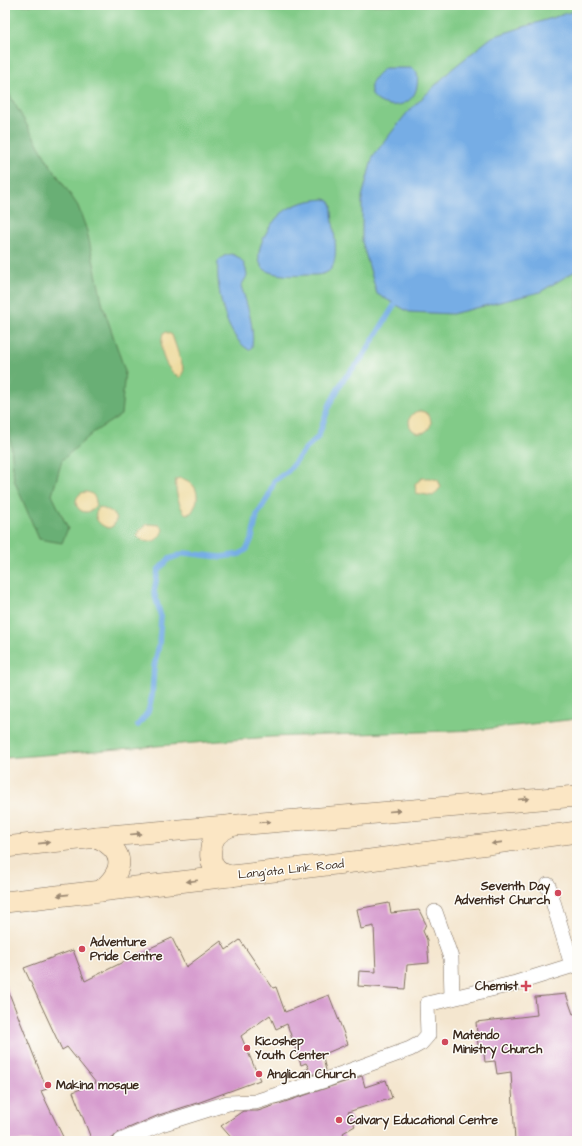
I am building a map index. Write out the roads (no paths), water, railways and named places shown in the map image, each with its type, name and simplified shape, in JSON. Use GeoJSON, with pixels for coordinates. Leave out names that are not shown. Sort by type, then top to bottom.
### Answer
{"type":"FeatureCollection","features":[{"type":"Feature","properties":{"kind":"main road"},"geometry":{"type":"LineString","coordinates":[[5,847],[97,837],[577,796]]}},
{"type":"Feature","properties":{"kind":"main road"},"geometry":{"type":"LineString","coordinates":[[230,876],[218,872],[212,864],[210,854],[215,837],[221,831],[233,825]]}},
{"type":"Feature","properties":{"kind":"main road","name":"Lang'ata Link Road"},"geometry":{"type":"LineString","coordinates":[[5,902],[370,860],[577,832]]}},
{"type":"Feature","properties":{"kind":"main road"},"geometry":{"type":"LineString","coordinates":[[97,837],[114,848],[119,862],[119,868],[115,878],[101,891]]}},
{"type":"Feature","properties":{"kind":"street"},"geometry":{"type":"LineString","coordinates":[[121,1141],[161,1124],[228,1103],[255,1102],[328,1079],[410,1049],[421,1043],[428,1035],[427,1004],[516,983],[574,964],[548,885]]}},
{"type":"Feature","properties":{"kind":"street"},"geometry":{"type":"LineString","coordinates":[[435,912],[451,958],[452,998]]}},
{"type":"Feature","properties":{"kind":"water"},"geometry":{"type":"Polygon","coordinates":[[[577,10],[577,270],[540,292],[452,314],[409,312],[377,294],[362,242],[362,197],[373,156],[406,114],[452,69],[492,37],[577,10]]]}},
{"type":"Feature","properties":{"kind":"water"},"geometry":{"type":"Polygon","coordinates":[[[385,68],[411,68],[417,72],[416,90],[409,100],[398,105],[386,104],[376,100],[371,91],[373,81],[385,68]]]}},
{"type":"Feature","properties":{"kind":"water"},"geometry":{"type":"Polygon","coordinates":[[[325,199],[332,205],[335,238],[334,263],[331,269],[326,273],[319,275],[292,276],[269,272],[262,267],[259,260],[259,252],[262,242],[271,225],[277,218],[282,213],[297,204],[325,199]]]}},
{"type":"Feature","properties":{"kind":"water"},"geometry":{"type":"Polygon","coordinates":[[[231,254],[241,259],[247,276],[241,286],[248,308],[253,340],[252,347],[249,350],[240,343],[233,334],[223,310],[220,297],[218,284],[218,261],[224,256],[231,254]]]}},
{"type":"Feature","properties":{"kind":"waterway"},"geometry":{"type":"LineString","coordinates":[[138,725],[148,712],[152,696],[154,667],[159,645],[161,617],[154,592],[158,570],[169,559],[185,553],[221,557],[240,554],[247,549],[252,538],[257,515],[268,497],[274,481],[288,471],[306,448],[318,437],[330,404],[343,380],[362,358],[395,304]]}},
{"type":"Feature","properties":{"kind":"place","name":"Seventh Day Adventist Church"},"geometry":{"type":"Point","coordinates":[558,893]}},
{"type":"Feature","properties":{"kind":"place","name":"Adventure Pride Centre"},"geometry":{"type":"Point","coordinates":[82,949]}},
{"type":"Feature","properties":{"kind":"place","name":"Chemist"},"geometry":{"type":"Point","coordinates":[526,986]}},
{"type":"Feature","properties":{"kind":"place","name":"Matendo Ministry Church"},"geometry":{"type":"Point","coordinates":[445,1042]}},
{"type":"Feature","properties":{"kind":"place","name":"Kicoshep Youth Center"},"geometry":{"type":"Point","coordinates":[247,1048]}},
{"type":"Feature","properties":{"kind":"place","name":"Anglican Church"},"geometry":{"type":"Point","coordinates":[259,1074]}},
{"type":"Feature","properties":{"kind":"place","name":"Makina mosque"},"geometry":{"type":"Point","coordinates":[48,1085]}},
{"type":"Feature","properties":{"kind":"place","name":"Calvary Educational Centre"},"geometry":{"type":"Point","coordinates":[339,1120]}}]}
